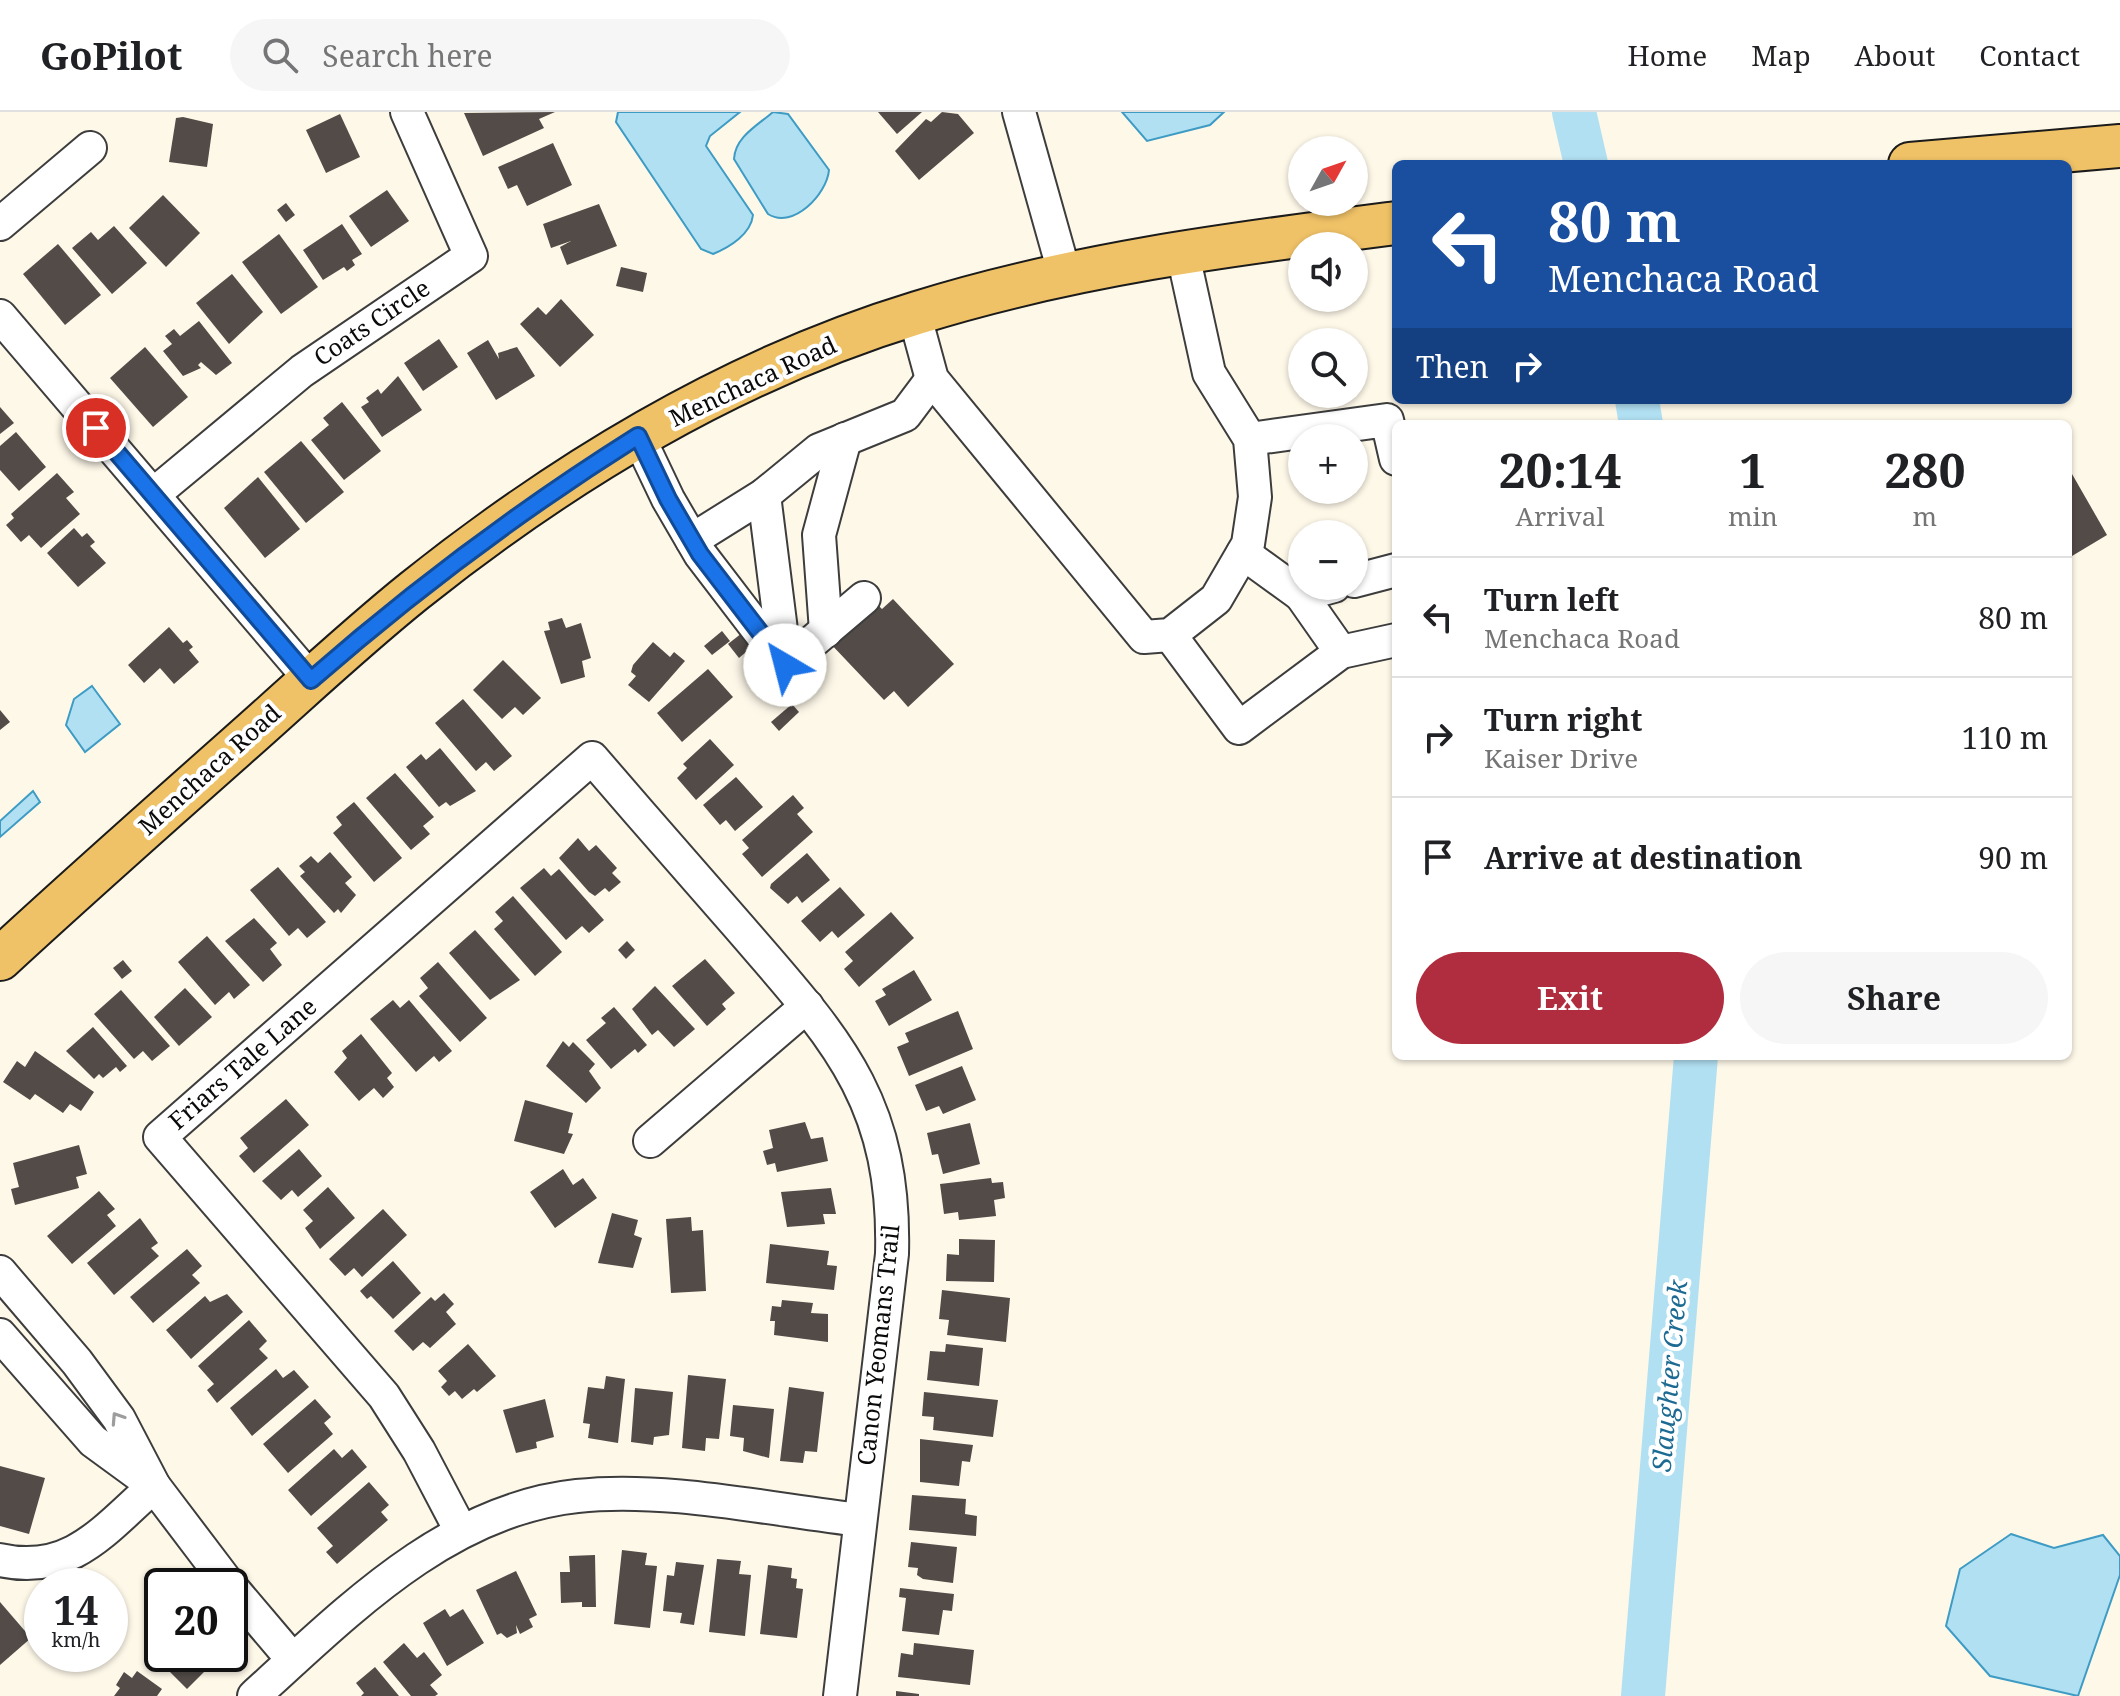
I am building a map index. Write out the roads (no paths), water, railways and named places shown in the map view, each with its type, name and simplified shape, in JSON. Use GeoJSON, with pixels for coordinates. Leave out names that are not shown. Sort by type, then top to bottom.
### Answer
{"type":"FeatureCollection","features":[{"type":"Feature","properties":{"kind":"main road"},"geometry":{"type":"LineString","coordinates":[[1957,160],[2120,146]]}},
{"type":"Feature","properties":{"kind":"main road","name":"Menchaca Road"},"geometry":{"type":"LineString","coordinates":[[0,959],[311,680],[457,557],[638,436],[772,368],[914,313],[1064,272],[1182,250],[1392,224]]}},
{"type":"Feature","properties":{"kind":"street","name":"Coats Circle"},"geometry":{"type":"LineString","coordinates":[[154,494],[302,371],[471,256],[407,112]]}},
{"type":"Feature","properties":{"kind":"street"},"geometry":{"type":"LineString","coordinates":[[1019,112],[1064,272]]}},
{"type":"Feature","properties":{"kind":"street"},"geometry":{"type":"LineString","coordinates":[[0,224],[90,148]]}},
{"type":"Feature","properties":{"kind":"street"},"geometry":{"type":"LineString","coordinates":[[914,313],[932,379],[1144,637],[1170,635],[1216,599],[1248,544],[1255,497],[1250,439],[1209,373],[1182,250]]}},
{"type":"Feature","properties":{"kind":"street"},"geometry":{"type":"LineString","coordinates":[[0,316],[311,680]]}},
{"type":"Feature","properties":{"kind":"street"},"geometry":{"type":"LineString","coordinates":[[692,540],[764,495],[819,450],[905,415],[932,379]]}},
{"type":"Feature","properties":{"kind":"street"},"geometry":{"type":"LineString","coordinates":[[1250,439],[1387,420],[1392,442]]}},
{"type":"Feature","properties":{"kind":"street"},"geometry":{"type":"LineString","coordinates":[[638,436],[668,499],[692,540],[785,665]]}},
{"type":"Feature","properties":{"kind":"street"},"geometry":{"type":"LineString","coordinates":[[826,631],[819,535],[845,439]]}},
{"type":"Feature","properties":{"kind":"street"},"geometry":{"type":"LineString","coordinates":[[764,495],[785,665]]}},
{"type":"Feature","properties":{"kind":"street"},"geometry":{"type":"LineString","coordinates":[[1243,553],[1288,586]]}},
{"type":"Feature","properties":{"kind":"street"},"geometry":{"type":"LineString","coordinates":[[1368,577],[1392,571]]}},
{"type":"Feature","properties":{"kind":"street"},"geometry":{"type":"LineString","coordinates":[[785,665],[864,598]]}},
{"type":"Feature","properties":{"kind":"street"},"geometry":{"type":"LineString","coordinates":[[1305,600],[1341,652]]}},
{"type":"Feature","properties":{"kind":"street"},"geometry":{"type":"LineString","coordinates":[[1170,635],[1239,728],[1341,652],[1392,641]]}},
{"type":"Feature","properties":{"kind":"street","name":"Canon Yeomans Trail"},"geometry":{"type":"LineString","coordinates":[[592,758],[827,1029],[861,1087],[883,1153],[890,1186],[892,1254],[840,1696]]}},
{"type":"Feature","properties":{"kind":"street","name":"Friars Tale Lane"},"geometry":{"type":"LineString","coordinates":[[461,1531],[419,1451],[384,1396],[160,1137],[592,758]]}},
{"type":"Feature","properties":{"kind":"street"},"geometry":{"type":"LineString","coordinates":[[650,1141],[807,1006]]}},
{"type":"Feature","properties":{"kind":"street"},"geometry":{"type":"LineString","coordinates":[[0,1272],[77,1362],[110,1408],[154,1486],[226,1581],[293,1660]]}},
{"type":"Feature","properties":{"kind":"street"},"geometry":{"type":"LineString","coordinates":[[0,1335],[93,1441],[154,1486]]}},
{"type":"Feature","properties":{"kind":"street"},"geometry":{"type":"LineString","coordinates":[[0,1560],[32,1565],[60,1560],[79,1550],[154,1486]]}},
{"type":"Feature","properties":{"kind":"street"},"geometry":{"type":"LineString","coordinates":[[254,1696],[408,1565],[461,1531],[538,1502],[609,1494],[647,1495],[860,1520]]}},
{"type":"Feature","properties":{"kind":"water"},"geometry":{"type":"Polygon","coordinates":[[[618,112],[740,112],[710,136],[706,146],[753,215],[744,234],[733,244],[713,254],[701,249],[616,122],[618,112]]]}},
{"type":"Feature","properties":{"kind":"water"},"geometry":{"type":"Polygon","coordinates":[[[773,112],[788,114],[829,170],[822,189],[807,207],[788,217],[778,218],[768,214],[734,159],[738,144],[773,112]]]}},
{"type":"Feature","properties":{"kind":"water"},"geometry":{"type":"Polygon","coordinates":[[[1122,112],[1224,112],[1210,125],[1147,141],[1122,112]]]}},
{"type":"Feature","properties":{"kind":"water"},"geometry":{"type":"Polygon","coordinates":[[[92,686],[120,724],[85,752],[66,725],[74,699],[92,686]]]}},
{"type":"Feature","properties":{"kind":"water"},"geometry":{"type":"Polygon","coordinates":[[[33,791],[40,802],[0,837],[0,821],[33,791]]]}},
{"type":"Feature","properties":{"kind":"water"},"geometry":{"type":"Polygon","coordinates":[[[2011,1534],[2054,1548],[2103,1535],[2120,1556],[2120,1575],[2078,1696],[1990,1676],[1946,1626],[1960,1569],[2011,1534]]]}},
{"type":"Feature","properties":{"kind":"waterway","name":"Slaughter Creek"},"geometry":{"type":"LineString","coordinates":[[1574,112],[1585,160]]}},
{"type":"Feature","properties":{"kind":"waterway","name":"Slaughter Creek"},"geometry":{"type":"LineString","coordinates":[[1638,404],[1640,420]]}},
{"type":"Feature","properties":{"kind":"waterway","name":"Slaughter Creek"},"geometry":{"type":"LineString","coordinates":[[1643,1696],[1696,1060]]}}]}
